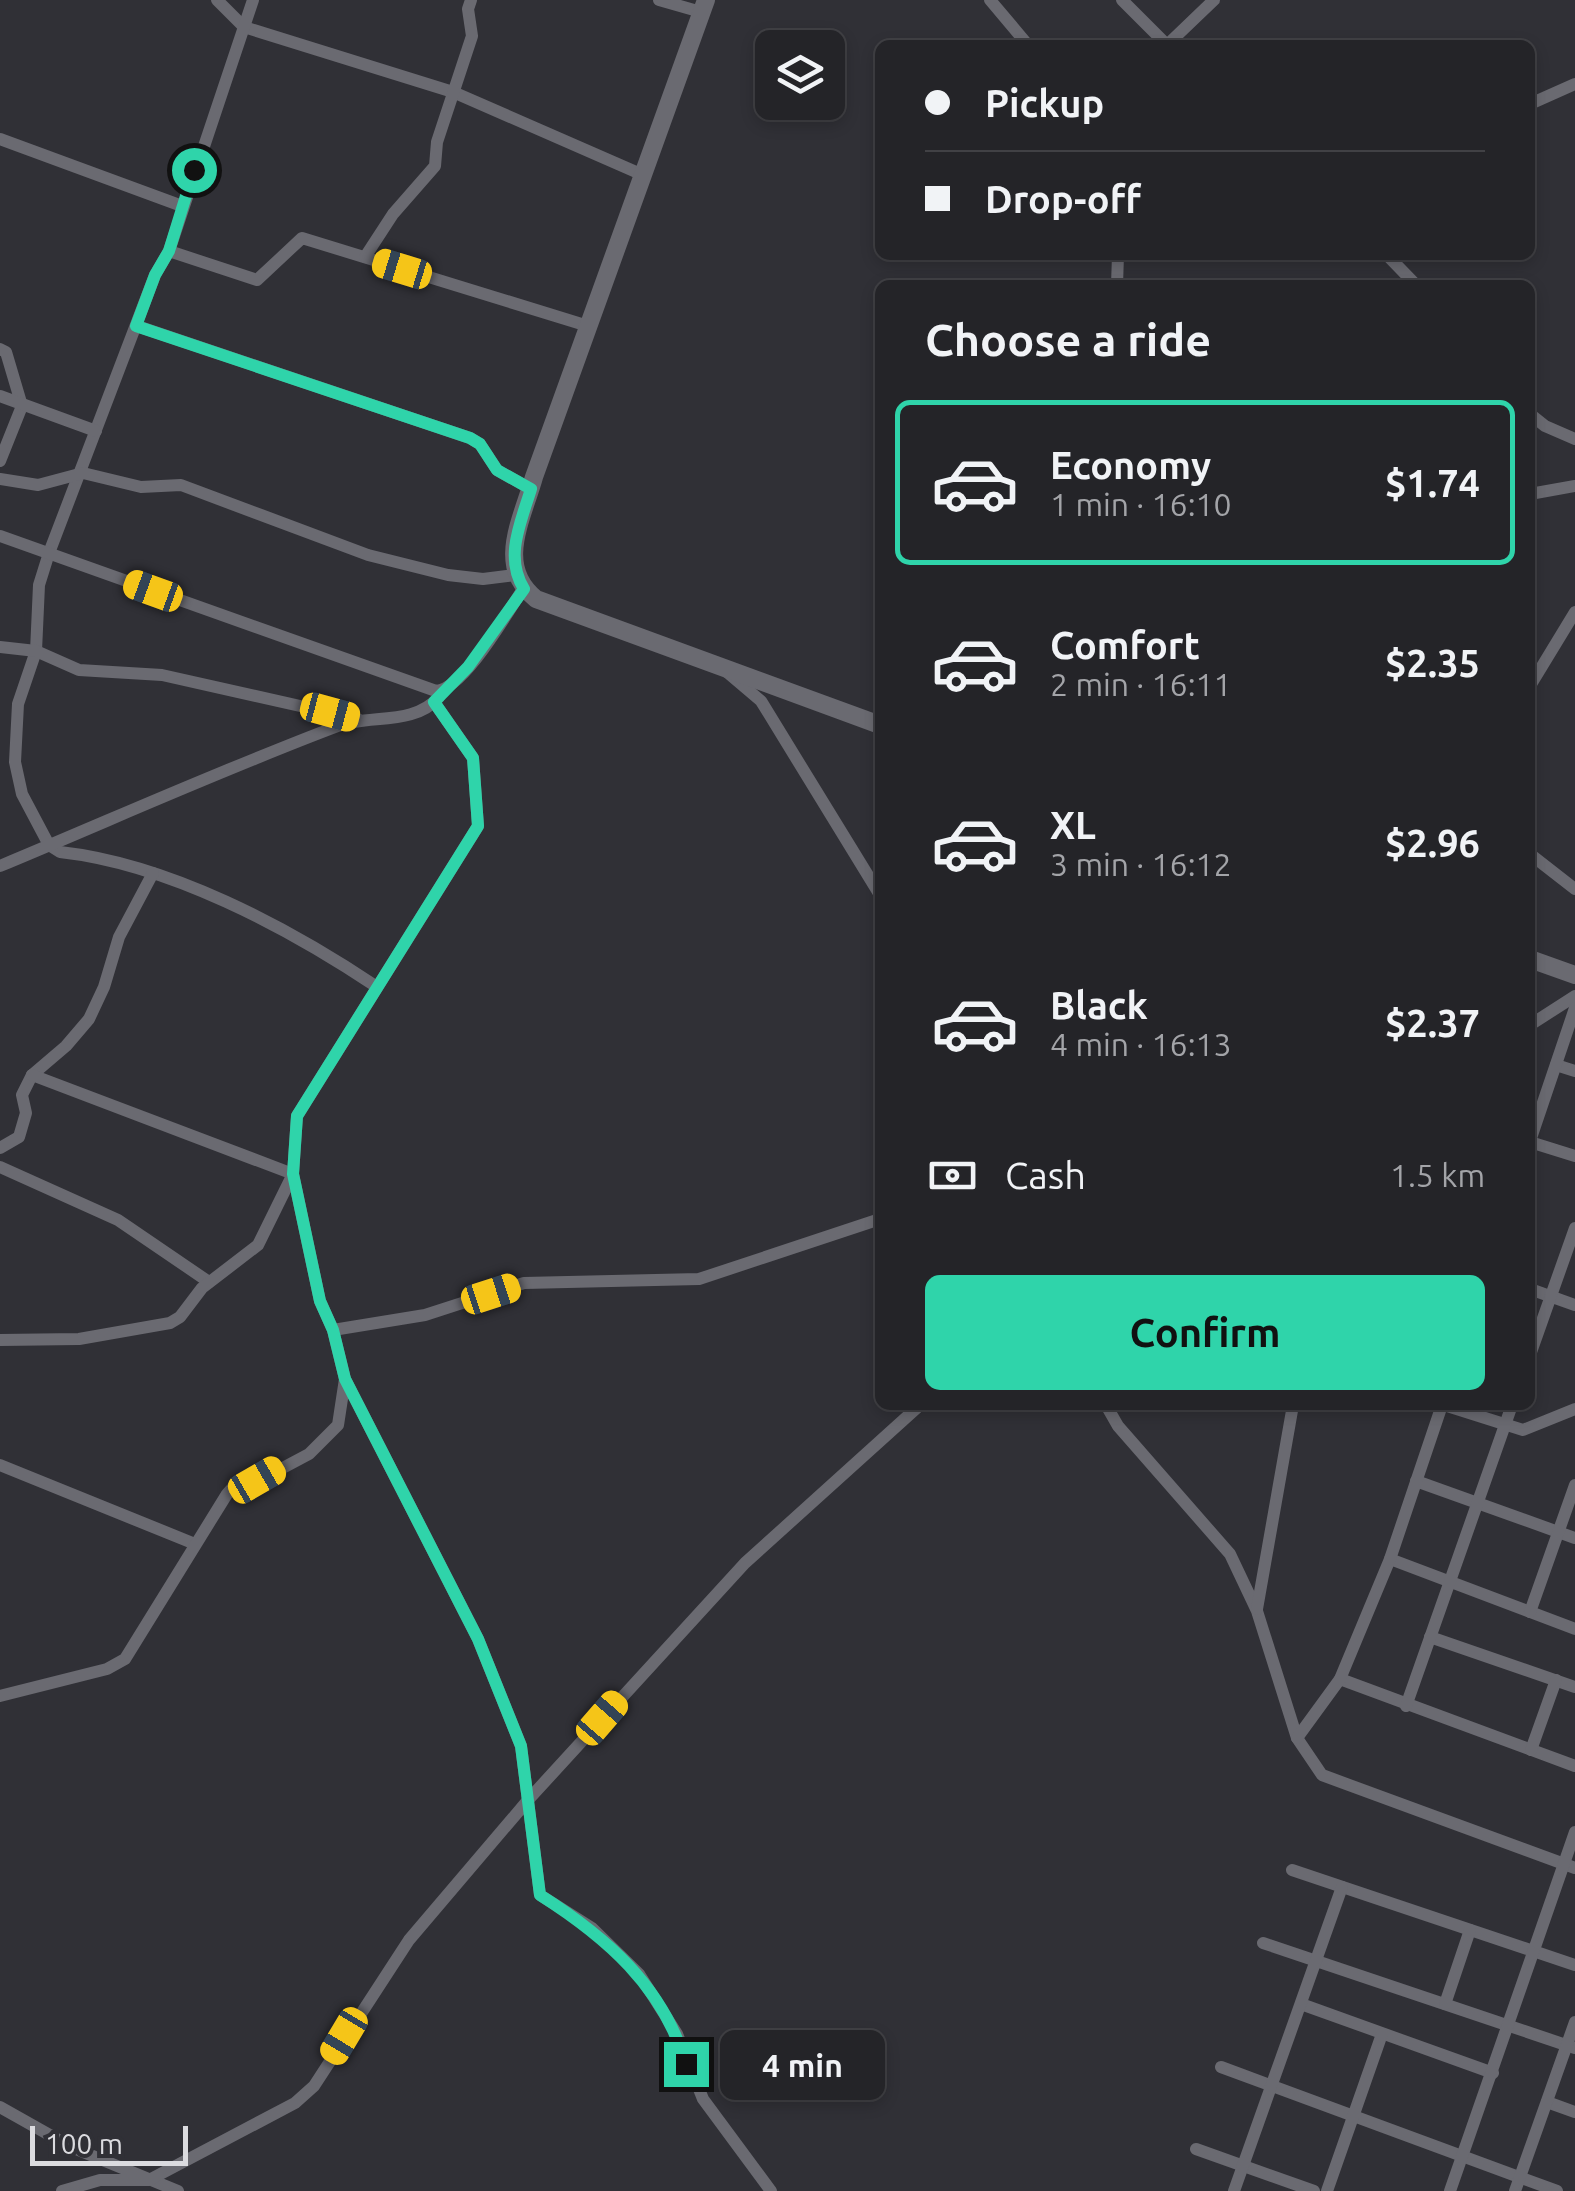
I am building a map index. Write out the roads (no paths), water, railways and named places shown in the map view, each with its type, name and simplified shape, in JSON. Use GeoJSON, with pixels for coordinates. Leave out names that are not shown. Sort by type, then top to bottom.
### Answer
{"type":"FeatureCollection","features":[{"type":"Feature","properties":{"kind":"street"},"geometry":{"type":"LineString","coordinates":[[218,0],[244,27],[453,92],[643,175]]}},
{"type":"Feature","properties":{"kind":"street"},"geometry":{"type":"LineString","coordinates":[[253,0],[169,251],[155,275],[83,473],[49,553],[39,585],[36,651],[18,704],[14,762],[22,794],[49,845],[60,852],[153,873],[254,913],[377,988]]}},
{"type":"Feature","properties":{"kind":"street"},"geometry":{"type":"LineString","coordinates":[[365,257],[393,214],[435,166],[438,142],[472,36],[468,9],[471,0]]}},
{"type":"Feature","properties":{"kind":"street"},"geometry":{"type":"LineString","coordinates":[[659,0],[704,6],[531,489],[513,553],[519,582],[536,599],[875,723]]}},
{"type":"Feature","properties":{"kind":"street"},"geometry":{"type":"LineString","coordinates":[[990,0],[1024,40]]}},
{"type":"Feature","properties":{"kind":"street"},"geometry":{"type":"LineString","coordinates":[[1122,0],[1162,40]]}},
{"type":"Feature","properties":{"kind":"street"},"geometry":{"type":"LineString","coordinates":[[1172,40],[1214,0]]}},
{"type":"Feature","properties":{"kind":"street"},"geometry":{"type":"LineString","coordinates":[[1535,102],[1575,84]]}},
{"type":"Feature","properties":{"kind":"street"},"geometry":{"type":"LineString","coordinates":[[0,139],[182,206]]}},
{"type":"Feature","properties":{"kind":"street"},"geometry":{"type":"LineString","coordinates":[[169,251],[257,280],[302,238],[588,326]]}},
{"type":"Feature","properties":{"kind":"street"},"geometry":{"type":"LineString","coordinates":[[1392,260],[1411,280]]}},
{"type":"Feature","properties":{"kind":"street"},"geometry":{"type":"LineString","coordinates":[[136,326],[470,438],[480,444],[497,470],[531,489]]}},
{"type":"Feature","properties":{"kind":"street"},"geometry":{"type":"LineString","coordinates":[[0,349],[6,352],[22,406],[0,460]]}},
{"type":"Feature","properties":{"kind":"street"},"geometry":{"type":"LineString","coordinates":[[0,396],[96,430]]}},
{"type":"Feature","properties":{"kind":"street"},"geometry":{"type":"LineString","coordinates":[[1535,418],[1575,439]]}},
{"type":"Feature","properties":{"kind":"street"},"geometry":{"type":"LineString","coordinates":[[0,478],[38,484],[83,473],[141,487],[196,488],[321,540],[448,575],[519,582]]}},
{"type":"Feature","properties":{"kind":"street"},"geometry":{"type":"LineString","coordinates":[[1535,493],[1575,486]]}},
{"type":"Feature","properties":{"kind":"street"},"geometry":{"type":"LineString","coordinates":[[0,536],[439,696],[473,758],[478,826],[297,1116],[293,1174],[320,1301],[333,1330],[345,1379],[478,1639],[521,1746],[540,1895],[592,1928],[639,1974],[678,2034],[703,2099],[771,2191]]}},
{"type":"Feature","properties":{"kind":"street"},"geometry":{"type":"LineString","coordinates":[[0,866],[218,771],[346,723],[397,718],[439,696],[468,667],[519,582]]}},
{"type":"Feature","properties":{"kind":"street"},"geometry":{"type":"LineString","coordinates":[[1535,678],[1575,612]]}},
{"type":"Feature","properties":{"kind":"street"},"geometry":{"type":"LineString","coordinates":[[0,647],[36,651],[79,670],[162,675],[366,721]]}},
{"type":"Feature","properties":{"kind":"street"},"geometry":{"type":"LineString","coordinates":[[726,671],[760,701],[875,887]]}},
{"type":"Feature","properties":{"kind":"street"},"geometry":{"type":"LineString","coordinates":[[1535,858],[1575,888]]}},
{"type":"Feature","properties":{"kind":"street"},"geometry":{"type":"LineString","coordinates":[[0,1148],[19,1137],[26,1113],[22,1095],[32,1075],[66,1046],[89,1019],[104,987],[119,937],[153,873]]}},
{"type":"Feature","properties":{"kind":"street"},"geometry":{"type":"LineString","coordinates":[[1535,961],[1575,975]]}},
{"type":"Feature","properties":{"kind":"street"},"geometry":{"type":"LineString","coordinates":[[1535,1022],[1575,996]]}},
{"type":"Feature","properties":{"kind":"street"},"geometry":{"type":"LineString","coordinates":[[1535,1126],[1575,1008]]}},
{"type":"Feature","properties":{"kind":"street"},"geometry":{"type":"LineString","coordinates":[[1556,1065],[1575,1071]]}},
{"type":"Feature","properties":{"kind":"street"},"geometry":{"type":"LineString","coordinates":[[32,1075],[293,1174]]}},
{"type":"Feature","properties":{"kind":"street"},"geometry":{"type":"LineString","coordinates":[[1535,1143],[1575,1156]]}},
{"type":"Feature","properties":{"kind":"street"},"geometry":{"type":"LineString","coordinates":[[0,1167],[132,1228],[209,1282]]}},
{"type":"Feature","properties":{"kind":"street"},"geometry":{"type":"LineString","coordinates":[[0,1340],[79,1339],[170,1323],[180,1317],[209,1282],[254,1250],[293,1174]]}},
{"type":"Feature","properties":{"kind":"street"},"geometry":{"type":"LineString","coordinates":[[333,1330],[425,1315],[524,1283],[699,1279],[875,1222]]}},
{"type":"Feature","properties":{"kind":"street"},"geometry":{"type":"LineString","coordinates":[[1535,1340],[1575,1228]]}},
{"type":"Feature","properties":{"kind":"street"},"geometry":{"type":"LineString","coordinates":[[1535,1291],[1575,1305]]}},
{"type":"Feature","properties":{"kind":"street"},"geometry":{"type":"LineString","coordinates":[[0,1696],[107,1669],[126,1658],[236,1485],[244,1488],[308,1454],[338,1426],[345,1379]]}},
{"type":"Feature","properties":{"kind":"street"},"geometry":{"type":"LineString","coordinates":[[1458,1410],[1523,1430],[1575,1409]]}},
{"type":"Feature","properties":{"kind":"street"},"geometry":{"type":"LineString","coordinates":[[62,2191],[100,2180],[149,2180],[294,2103],[314,2086],[409,1940],[529,1799],[745,1564],[914,1410]]}},
{"type":"Feature","properties":{"kind":"street"},"geometry":{"type":"LineString","coordinates":[[1109,1410],[1118,1426],[1230,1554],[1257,1610],[1296,1738],[1322,1775],[1570,1866]]}},
{"type":"Feature","properties":{"kind":"street"},"geometry":{"type":"LineString","coordinates":[[1257,1610],[1293,1410]]}},
{"type":"Feature","properties":{"kind":"street"},"geometry":{"type":"LineString","coordinates":[[1296,1738],[1340,1679],[1390,1558],[1441,1410]]}},
{"type":"Feature","properties":{"kind":"street"},"geometry":{"type":"LineString","coordinates":[[1406,1706],[1510,1410]]}},
{"type":"Feature","properties":{"kind":"street"},"geometry":{"type":"LineString","coordinates":[[0,1465],[195,1544]]}},
{"type":"Feature","properties":{"kind":"street"},"geometry":{"type":"LineString","coordinates":[[1416,1481],[1575,1538]]}},
{"type":"Feature","properties":{"kind":"street"},"geometry":{"type":"LineString","coordinates":[[1530,1612],[1575,1484]]}},
{"type":"Feature","properties":{"kind":"street"},"geometry":{"type":"LineString","coordinates":[[1390,1558],[1575,1629]]}},
{"type":"Feature","properties":{"kind":"street"},"geometry":{"type":"LineString","coordinates":[[1430,1637],[1575,1687]]}},
{"type":"Feature","properties":{"kind":"street"},"geometry":{"type":"LineString","coordinates":[[1340,1679],[1575,1766]]}},
{"type":"Feature","properties":{"kind":"street"},"geometry":{"type":"LineString","coordinates":[[1531,1750],[1556,1680]]}},
{"type":"Feature","properties":{"kind":"street"},"geometry":{"type":"LineString","coordinates":[[1450,2191],[1535,1952],[1570,1866],[1575,1832]]}},
{"type":"Feature","properties":{"kind":"street"},"geometry":{"type":"LineString","coordinates":[[1292,1870],[1575,1965]]}},
{"type":"Feature","properties":{"kind":"street"},"geometry":{"type":"LineString","coordinates":[[1234,2191],[1342,1887]]}},
{"type":"Feature","properties":{"kind":"street"},"geometry":{"type":"LineString","coordinates":[[1444,2004],[1470,1930]]}},
{"type":"Feature","properties":{"kind":"street"},"geometry":{"type":"LineString","coordinates":[[1263,1942],[1571,2046]]}},
{"type":"Feature","properties":{"kind":"street"},"geometry":{"type":"LineString","coordinates":[[1301,2004],[1493,2073]]}},
{"type":"Feature","properties":{"kind":"street"},"geometry":{"type":"LineString","coordinates":[[1518,2184],[1571,2046],[1575,2022]]}},
{"type":"Feature","properties":{"kind":"street"},"geometry":{"type":"LineString","coordinates":[[1326,2191],[1382,2034]]}},
{"type":"Feature","properties":{"kind":"street"},"geometry":{"type":"LineString","coordinates":[[1221,2067],[1462,2158],[1518,2184],[1557,2191]]}},
{"type":"Feature","properties":{"kind":"street"},"geometry":{"type":"LineString","coordinates":[[1547,2102],[1575,2112]]}},
{"type":"Feature","properties":{"kind":"street"},"geometry":{"type":"LineString","coordinates":[[0,2107],[72,2147],[178,2191]]}},
{"type":"Feature","properties":{"kind":"street"},"geometry":{"type":"LineString","coordinates":[[1196,2149],[1314,2191]]}}]}
